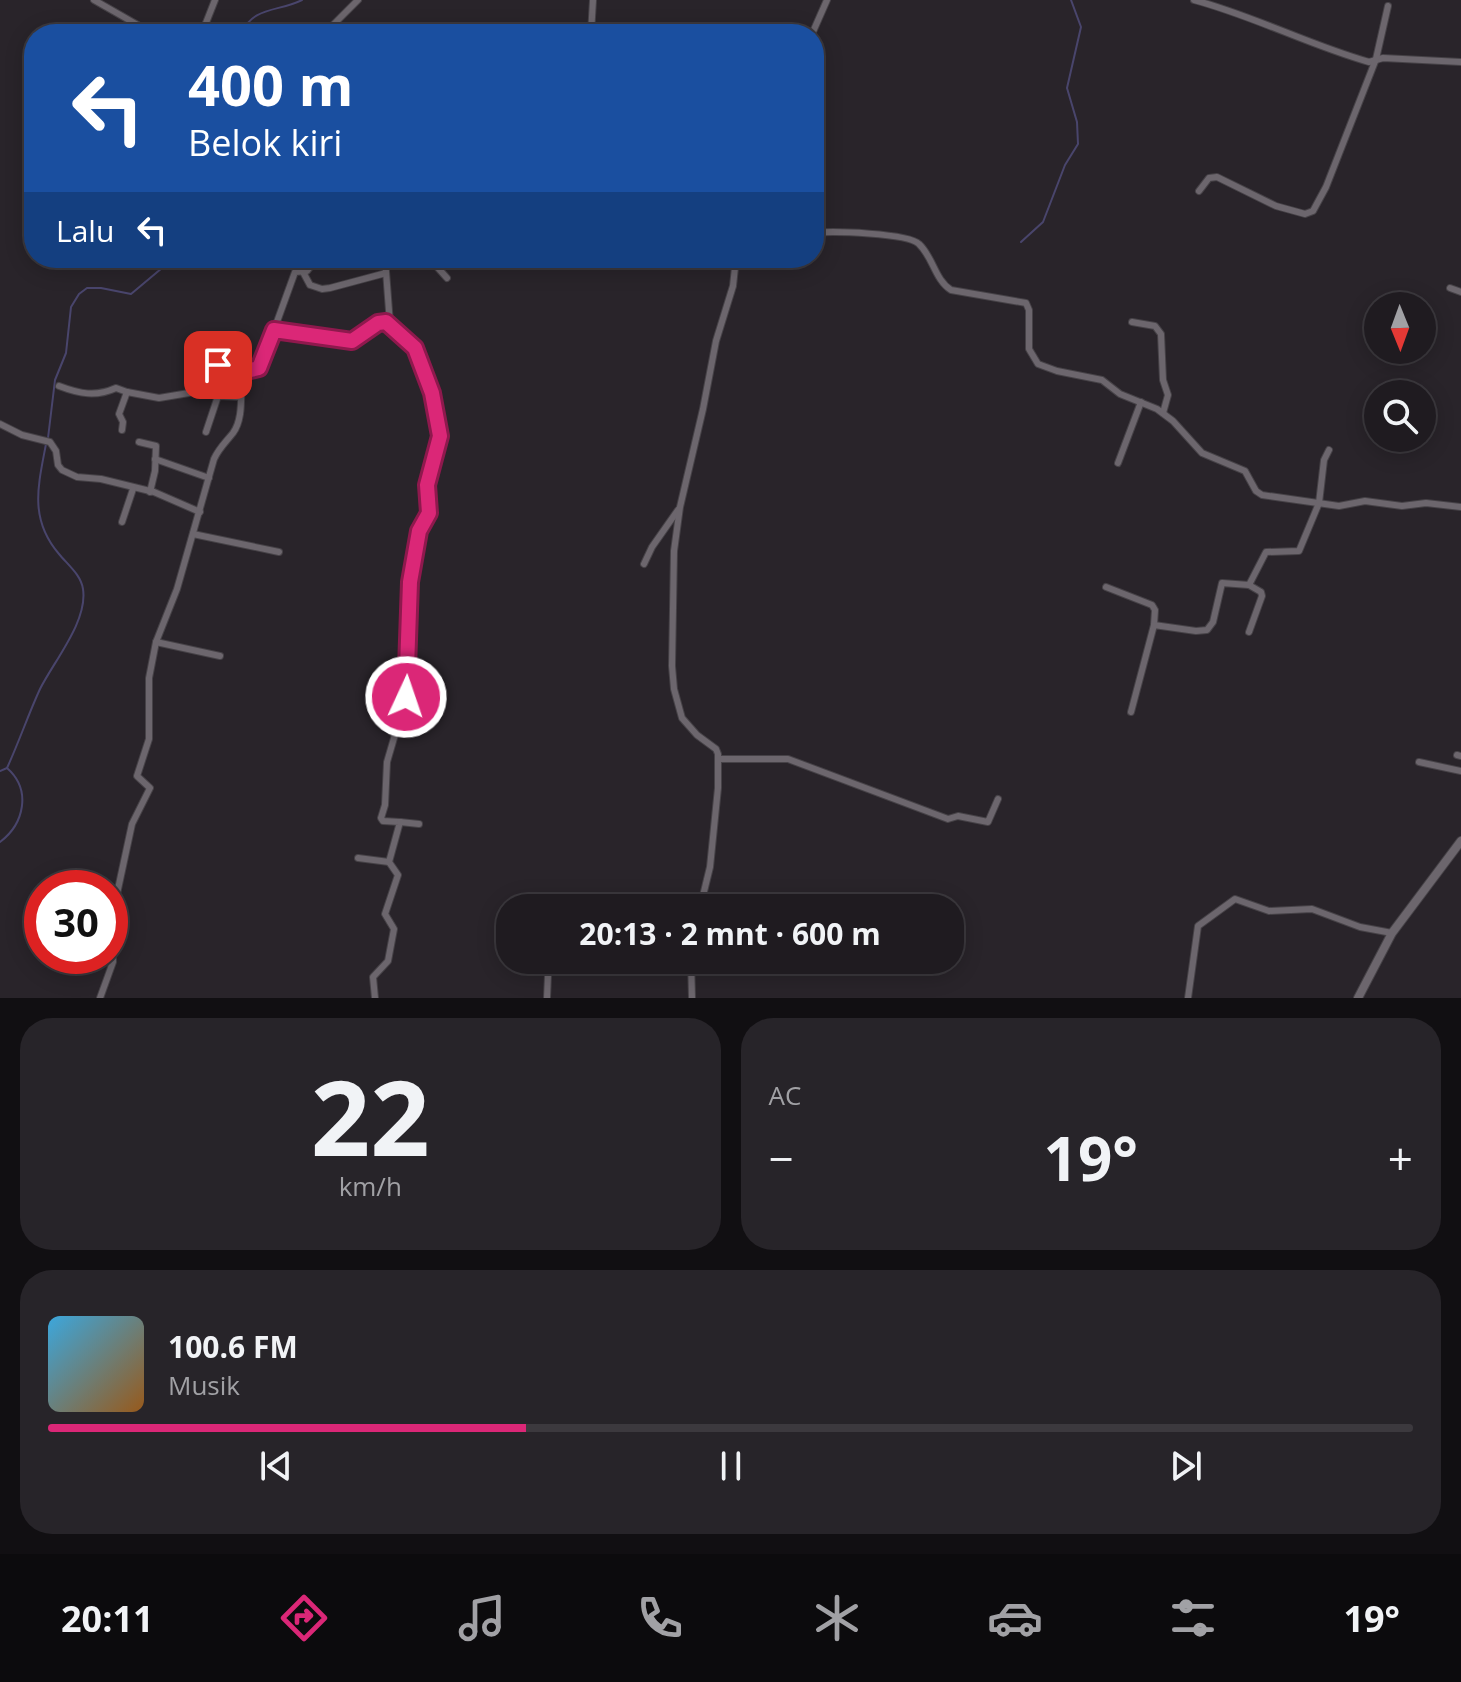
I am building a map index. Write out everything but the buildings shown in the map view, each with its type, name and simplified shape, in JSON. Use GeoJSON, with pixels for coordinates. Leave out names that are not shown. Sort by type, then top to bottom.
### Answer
{"type":"FeatureCollection","features":[{"type":"Feature","properties":{"kind":"street"},"geometry":{"type":"LineString","coordinates":[[94,0],[136,24]]}},
{"type":"Feature","properties":{"kind":"street"},"geometry":{"type":"LineString","coordinates":[[208,24],[215,0]]}},
{"type":"Feature","properties":{"kind":"street"},"geometry":{"type":"LineString","coordinates":[[334,24],[358,0]]}},
{"type":"Feature","properties":{"kind":"street"},"geometry":{"type":"LineString","coordinates":[[592,24],[593,0]]}},
{"type":"Feature","properties":{"kind":"street"},"geometry":{"type":"LineString","coordinates":[[816,24],[827,0]]}},
{"type":"Feature","properties":{"kind":"street"},"geometry":{"type":"LineString","coordinates":[[1194,0],[1369,62],[1376,59],[1461,62]]}},
{"type":"Feature","properties":{"kind":"street"},"geometry":{"type":"LineString","coordinates":[[1199,191],[1209,178],[1217,177],[1276,206],[1305,214],[1313,211],[1326,187],[1376,59],[1388,6]]}},
{"type":"Feature","properties":{"kind":"street"},"geometry":{"type":"LineString","coordinates":[[824,232],[848,231],[913,240],[925,251],[942,283],[951,290],[1026,303],[1029,310],[1029,349],[1038,364],[1050,370],[1102,380],[1120,394],[1163,413],[1202,453],[1245,471],[1258,493],[1339,506],[1365,501],[1397,506],[1426,503],[1461,507]]}},
{"type":"Feature","properties":{"kind":"street"},"geometry":{"type":"LineString","coordinates":[[59,386],[89,395],[99,395],[116,388],[159,398],[189,393],[194,387],[199,364],[246,371],[261,366],[294,274],[311,268]]}},
{"type":"Feature","properties":{"kind":"street"},"geometry":{"type":"LineString","coordinates":[[386,268],[390,324]]}},
{"type":"Feature","properties":{"kind":"street"},"geometry":{"type":"LineString","coordinates":[[438,268],[447,278]]}},
{"type":"Feature","properties":{"kind":"street"},"geometry":{"type":"LineString","coordinates":[[703,894],[710,867],[718,759],[716,749],[697,735],[682,718],[674,689],[673,584],[680,507],[735,268]]}},
{"type":"Feature","properties":{"kind":"street"},"geometry":{"type":"LineString","coordinates":[[303,272],[310,285],[322,289],[386,273]]}},
{"type":"Feature","properties":{"kind":"street"},"geometry":{"type":"LineString","coordinates":[[1450,288],[1461,292]]}},
{"type":"Feature","properties":{"kind":"street"},"geometry":{"type":"LineString","coordinates":[[1132,322],[1155,326],[1161,334],[1163,380],[1168,395],[1163,413]]}},
{"type":"Feature","properties":{"kind":"street"},"geometry":{"type":"LineString","coordinates":[[274,330],[346,341],[360,337],[378,323],[390,324],[415,348],[432,393],[440,436],[427,485],[429,513],[419,531],[416,561],[410,576],[406,697],[387,762],[385,805],[381,818],[383,821],[419,824]]}},
{"type":"Feature","properties":{"kind":"street"},"geometry":{"type":"LineString","coordinates":[[100,998],[113,962],[112,917],[132,824],[150,788],[137,776],[149,739],[149,678],[156,642],[177,589],[220,446],[235,430],[242,376],[246,371]]}},
{"type":"Feature","properties":{"kind":"street"},"geometry":{"type":"LineString","coordinates":[[122,430],[123,422],[119,414],[127,392]]}},
{"type":"Feature","properties":{"kind":"street"},"geometry":{"type":"LineString","coordinates":[[206,432],[218,396],[241,397]]}},
{"type":"Feature","properties":{"kind":"street"},"geometry":{"type":"LineString","coordinates":[[1118,463],[1141,402]]}},
{"type":"Feature","properties":{"kind":"street"},"geometry":{"type":"LineString","coordinates":[[0,424],[22,435],[50,442],[56,451],[58,465],[70,474],[150,492],[200,512]]}},
{"type":"Feature","properties":{"kind":"street"},"geometry":{"type":"LineString","coordinates":[[139,442],[156,445],[150,492]]}},
{"type":"Feature","properties":{"kind":"street"},"geometry":{"type":"LineString","coordinates":[[1249,585],[1266,552],[1299,551],[1319,503],[1324,460],[1329,450]]}},
{"type":"Feature","properties":{"kind":"street"},"geometry":{"type":"LineString","coordinates":[[155,459],[209,478]]}},
{"type":"Feature","properties":{"kind":"street"},"geometry":{"type":"LineString","coordinates":[[122,522],[133,489]]}},
{"type":"Feature","properties":{"kind":"street"},"geometry":{"type":"LineString","coordinates":[[644,564],[680,507]]}},
{"type":"Feature","properties":{"kind":"street"},"geometry":{"type":"LineString","coordinates":[[193,534],[279,552]]}},
{"type":"Feature","properties":{"kind":"street"},"geometry":{"type":"LineString","coordinates":[[1154,625],[1207,630],[1213,622],[1220,585],[1249,585],[1261,592],[1262,596],[1249,632]]}},
{"type":"Feature","properties":{"kind":"street"},"geometry":{"type":"LineString","coordinates":[[1106,587],[1152,605],[1155,610],[1154,625],[1131,712]]}},
{"type":"Feature","properties":{"kind":"street"},"geometry":{"type":"LineString","coordinates":[[156,642],[220,656]]}},
{"type":"Feature","properties":{"kind":"street"},"geometry":{"type":"LineString","coordinates":[[718,759],[784,758],[845,778],[948,819],[958,816],[988,822],[998,799]]}},
{"type":"Feature","properties":{"kind":"street"},"geometry":{"type":"LineString","coordinates":[[1419,762],[1461,771]]}},
{"type":"Feature","properties":{"kind":"street"},"geometry":{"type":"LineString","coordinates":[[389,862],[400,822]]}},
{"type":"Feature","properties":{"kind":"street"},"geometry":{"type":"LineString","coordinates":[[1358,998],[1392,933],[1461,841]]}},
{"type":"Feature","properties":{"kind":"street"},"geometry":{"type":"LineString","coordinates":[[358,858],[389,862],[398,873],[385,914],[394,929],[387,964],[373,977],[375,998]]}},
{"type":"Feature","properties":{"kind":"street"},"geometry":{"type":"LineString","coordinates":[[1188,998],[1198,926],[1233,900],[1238,899],[1269,911],[1312,909],[1360,927],[1392,933]]}},
{"type":"Feature","properties":{"kind":"street"},"geometry":{"type":"LineString","coordinates":[[547,998],[549,974]]}},
{"type":"Feature","properties":{"kind":"street"},"geometry":{"type":"LineString","coordinates":[[691,974],[692,998]]}},
{"type":"Feature","properties":{"kind":"waterway"},"geometry":{"type":"LineString","coordinates":[[247,24],[259,14],[302,0]]}},
{"type":"Feature","properties":{"kind":"waterway"},"geometry":{"type":"LineString","coordinates":[[1021,242],[1043,222],[1065,165],[1078,144],[1077,122],[1067,88],[1081,27],[1071,0]]}},
{"type":"Feature","properties":{"kind":"waterway"},"geometry":{"type":"LineString","coordinates":[[48,438],[55,380],[66,353],[71,307],[79,294],[87,288],[131,294],[162,268]]}},
{"type":"Feature","properties":{"kind":"waterway"},"geometry":{"type":"LineString","coordinates":[[0,771],[7,768],[40,689],[75,627],[83,601],[80,579],[43,528],[38,502],[46,444]]}},
{"type":"Feature","properties":{"kind":"waterway"},"geometry":{"type":"LineString","coordinates":[[0,842],[15,826],[22,806],[20,786],[7,768]]}},
{"type":"Feature","properties":{"kind":"route"},"geometry":{"type":"LineString","coordinates":[[218,365],[246,371],[259,368],[274,330],[352,341],[378,323],[386,322],[415,348],[432,393],[440,436],[427,485],[429,513],[419,531],[416,561],[410,576],[406,697]]}}]}
